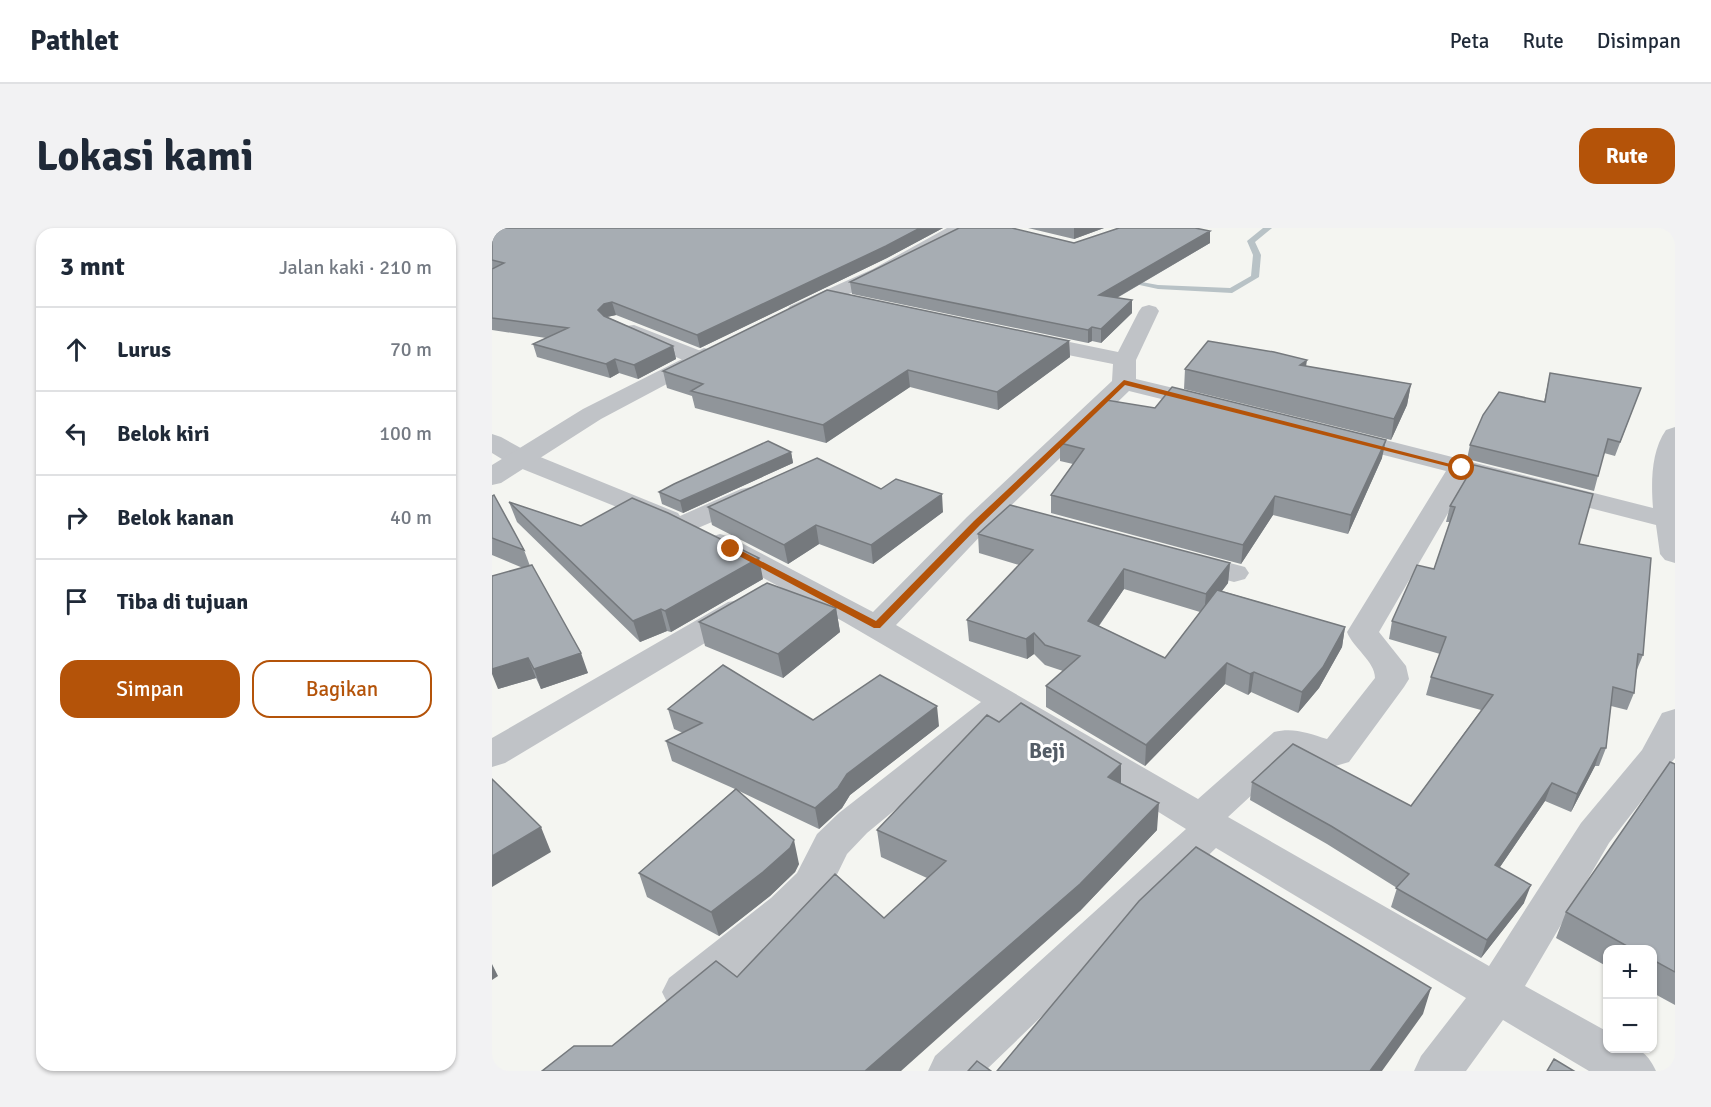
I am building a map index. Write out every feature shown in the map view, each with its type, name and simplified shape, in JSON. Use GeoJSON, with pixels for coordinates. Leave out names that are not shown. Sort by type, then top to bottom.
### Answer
{"type":"FeatureCollection","features":[{"type":"Feature","properties":{"kind":"street"},"geometry":{"type":"LineString","coordinates":[[781,317],[890,268],[953,234],[956,228]]}},
{"type":"Feature","properties":{"kind":"street"},"geometry":{"type":"LineString","coordinates":[[824,297],[859,305]]}},
{"type":"Feature","properties":{"kind":"street"},"geometry":{"type":"LineString","coordinates":[[877,626],[1124,371],[1149,311]]}},
{"type":"Feature","properties":{"kind":"street"},"geometry":{"type":"LineString","coordinates":[[615,323],[698,358]]}},
{"type":"Feature","properties":{"kind":"street"},"geometry":{"type":"LineString","coordinates":[[1009,336],[1124,371],[1237,411]]}},
{"type":"Feature","properties":{"kind":"street"},"geometry":{"type":"LineString","coordinates":[[501,459],[718,348]]}},
{"type":"Feature","properties":{"kind":"street"},"geometry":{"type":"LineString","coordinates":[[1316,431],[1669,520]]}},
{"type":"Feature","properties":{"kind":"street"},"geometry":{"type":"LineString","coordinates":[[1675,435],[1668,454],[1664,486],[1675,554]]}},
{"type":"Feature","properties":{"kind":"street"},"geometry":{"type":"LineString","coordinates":[[501,459],[684,525],[791,579],[1005,700],[1207,823],[1632,1071]]}},
{"type":"Feature","properties":{"kind":"street"},"geometry":{"type":"LineString","coordinates":[[952,1071],[1207,823],[1287,741],[1332,754],[1336,753],[1392,679],[1391,669],[1367,642],[1363,632],[1462,468]]}},
{"type":"Feature","properties":{"kind":"street"},"geometry":{"type":"LineString","coordinates":[[684,525],[774,484]]}},
{"type":"Feature","properties":{"kind":"street"},"geometry":{"type":"LineString","coordinates":[[992,508],[1027,517]]}},
{"type":"Feature","properties":{"kind":"street"},"geometry":{"type":"LineString","coordinates":[[1165,555],[1234,573]]}},
{"type":"Feature","properties":{"kind":"street"},"geometry":{"type":"LineString","coordinates":[[492,754],[791,579]]}},
{"type":"Feature","properties":{"kind":"street"},"geometry":{"type":"LineString","coordinates":[[659,1013],[786,910],[812,884],[831,845],[853,823],[1005,700]]}},
{"type":"Feature","properties":{"kind":"street"},"geometry":{"type":"LineString","coordinates":[[1438,1071],[1497,993],[1595,833],[1657,757],[1675,721]]}},
{"type":"Feature","properties":{"kind":"building"},"geometry":{"type":"Polygon","coordinates":[[[492,228],[920,228],[697,335],[612,302],[604,304],[598,310],[604,316],[673,346],[634,365],[615,359],[606,364],[533,344],[568,328],[492,318],[492,269],[504,263],[492,260],[492,228]]]}},
{"type":"Feature","properties":{"kind":"building"},"geometry":{"type":"Polygon","coordinates":[[[959,228],[1012,228],[1074,243],[1119,228],[1195,228],[1210,231],[1099,295],[1132,300],[1101,329],[1092,327],[1088,330],[850,282],[959,228]]]}},
{"type":"Feature","properties":{"kind":"building"},"geometry":{"type":"Polygon","coordinates":[[[827,290],[1069,341],[997,392],[908,370],[823,425],[691,391],[703,384],[663,371],[827,290]]]}},
{"type":"Feature","properties":{"kind":"building"},"geometry":{"type":"Polygon","coordinates":[[[1208,341],[1307,360],[1300,365],[1411,384],[1394,419],[1185,369],[1208,341]]]}},
{"type":"Feature","properties":{"kind":"building"},"geometry":{"type":"Polygon","coordinates":[[[1550,373],[1641,388],[1620,442],[1608,439],[1598,476],[1470,445],[1483,415],[1499,392],[1545,402],[1550,373]]]}},
{"type":"Feature","properties":{"kind":"building"},"geometry":{"type":"Polygon","coordinates":[[[1172,387],[1386,440],[1351,515],[1275,496],[1243,545],[1051,495],[1084,449],[1060,443],[1106,400],[1155,408],[1172,387]]]}},
{"type":"Feature","properties":{"kind":"building"},"geometry":{"type":"Polygon","coordinates":[[[768,441],[791,452],[680,501],[659,492],[674,484],[768,441]]]}},
{"type":"Feature","properties":{"kind":"building"},"geometry":{"type":"Polygon","coordinates":[[[817,458],[881,489],[896,479],[942,494],[871,545],[816,525],[784,545],[708,507],[817,458]]]}},
{"type":"Feature","properties":{"kind":"building"},"geometry":{"type":"Polygon","coordinates":[[[1474,465],[1593,494],[1579,544],[1651,558],[1643,655],[1638,654],[1634,693],[1613,687],[1606,748],[1601,748],[1577,794],[1552,783],[1495,865],[1531,885],[1487,940],[1396,888],[1409,874],[1331,826],[1252,782],[1293,744],[1411,806],[1493,695],[1431,677],[1446,637],[1392,621],[1417,565],[1434,569],[1455,507],[1450,506],[1474,465]]]}},
{"type":"Feature","properties":{"kind":"building"},"geometry":{"type":"Polygon","coordinates":[[[494,495],[524,550],[492,538],[492,496],[494,495]]]}},
{"type":"Feature","properties":{"kind":"building"},"geometry":{"type":"Polygon","coordinates":[[[632,498],[668,513],[759,558],[665,611],[661,609],[633,621],[509,502],[581,526],[632,498]]]}},
{"type":"Feature","properties":{"kind":"building"},"geometry":{"type":"Polygon","coordinates":[[[1010,505],[1230,563],[1206,594],[1124,569],[1088,621],[1165,658],[1217,590],[1345,627],[1323,667],[1302,692],[1254,672],[1250,674],[1227,663],[1146,745],[1046,686],[1080,656],[1045,645],[1034,633],[1026,639],[967,620],[1033,550],[978,534],[1010,505]]]}},
{"type":"Feature","properties":{"kind":"building"},"geometry":{"type":"Polygon","coordinates":[[[532,565],[581,653],[534,669],[528,658],[492,669],[492,576],[532,565]]]}},
{"type":"Feature","properties":{"kind":"building"},"geometry":{"type":"Polygon","coordinates":[[[767,583],[836,608],[778,654],[699,622],[767,583]]]}},
{"type":"Feature","properties":{"kind":"building"},"geometry":{"type":"Polygon","coordinates":[[[723,665],[813,720],[880,675],[937,706],[847,774],[838,788],[815,808],[666,741],[702,723],[668,709],[723,665]]]}},
{"type":"Feature","properties":{"kind":"building"},"geometry":{"type":"Polygon","coordinates":[[[1021,703],[1121,764],[1108,777],[1159,803],[1080,884],[865,1071],[542,1071],[574,1046],[612,1046],[716,961],[737,977],[835,874],[884,918],[946,861],[877,830],[987,715],[999,722],[1021,703]]]}},
{"type":"Feature","properties":{"kind":"building"},"geometry":{"type":"Polygon","coordinates":[[[1670,762],[1675,764],[1675,972],[1657,962],[1657,945],[1625,945],[1566,912],[1670,762]]]}},
{"type":"Feature","properties":{"kind":"building"},"geometry":{"type":"Polygon","coordinates":[[[492,779],[541,827],[492,856],[492,779]]]}},
{"type":"Feature","properties":{"kind":"building"},"geometry":{"type":"Polygon","coordinates":[[[736,789],[794,840],[790,848],[763,872],[711,912],[639,873],[736,789]]]}},
{"type":"Feature","properties":{"kind":"building"},"geometry":{"type":"Polygon","coordinates":[[[1196,847],[1431,988],[1370,1071],[997,1071],[1139,901],[1196,847]]]}},
{"type":"Feature","properties":{"kind":"building"},"geometry":{"type":"Polygon","coordinates":[[[1554,1059],[1574,1071],[1547,1071],[1554,1059]]]}},
{"type":"Feature","properties":{"kind":"building"},"geometry":{"type":"Polygon","coordinates":[[[977,1061],[991,1071],[968,1071],[977,1061]]]}},
{"type":"Feature","properties":{"kind":"waterway"},"geometry":{"type":"LineString","coordinates":[[1125,281],[1158,287],[1232,291],[1255,277],[1257,255],[1251,241],[1268,228]]}},
{"type":"Feature","properties":{"kind":"district","name":"Beji"},"geometry":{"type":"Point","coordinates":[1047,751]}},
{"type":"Feature","properties":{"kind":"route"},"geometry":{"type":"LineString","coordinates":[[731,549],[877,626],[977,523],[1124,382],[1462,468]]}}]}
